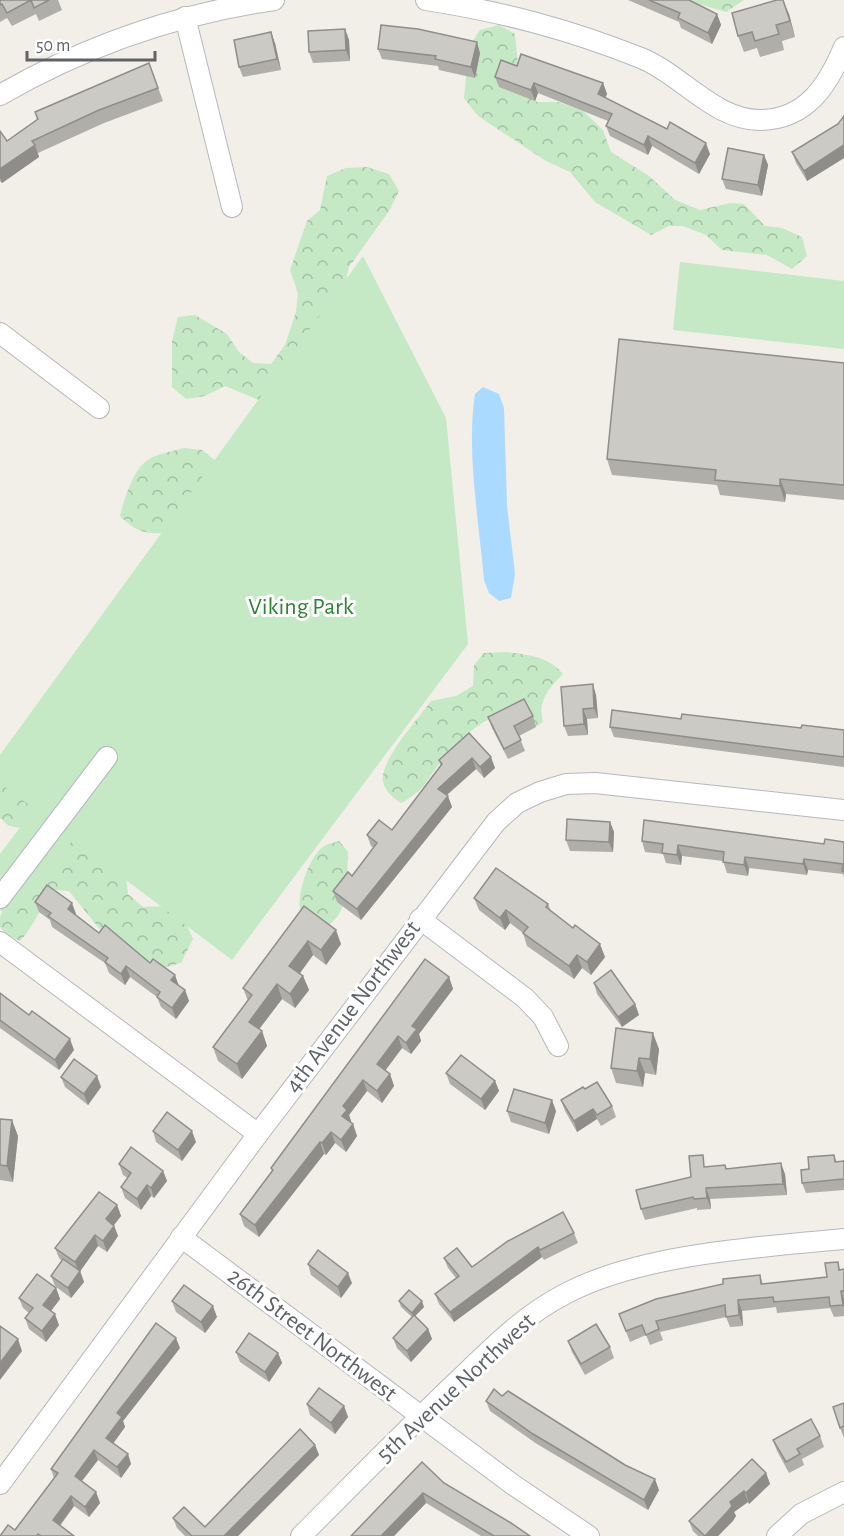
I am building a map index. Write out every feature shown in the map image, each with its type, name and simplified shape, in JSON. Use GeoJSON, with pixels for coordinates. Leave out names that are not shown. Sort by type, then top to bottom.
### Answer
{"type":"FeatureCollection","features":[{"type":"Feature","properties":{"kind":"street"},"geometry":{"type":"LineString","coordinates":[[0,95],[89,50],[185,17],[274,0]]}},
{"type":"Feature","properties":{"kind":"street"},"geometry":{"type":"LineString","coordinates":[[426,0],[482,9],[559,27],[659,67],[741,119],[774,119],[802,109],[826,85],[844,47]]}},
{"type":"Feature","properties":{"kind":"street"},"geometry":{"type":"LineString","coordinates":[[185,17],[232,207]]}},
{"type":"Feature","properties":{"kind":"street"},"geometry":{"type":"LineString","coordinates":[[0,333],[99,408]]}},
{"type":"Feature","properties":{"kind":"street"},"geometry":{"type":"LineString","coordinates":[[0,898],[107,757]]}},
{"type":"Feature","properties":{"kind":"street","name":"4th Avenue Northwest"},"geometry":{"type":"LineString","coordinates":[[0,1484],[181,1237],[420,919],[496,822],[517,804],[540,792],[566,784],[595,783],[844,810]]}},
{"type":"Feature","properties":{"kind":"street"},"geometry":{"type":"LineString","coordinates":[[420,919],[525,998],[543,1017],[558,1046]]}},
{"type":"Feature","properties":{"kind":"street"},"geometry":{"type":"LineString","coordinates":[[0,942],[258,1134]]}},
{"type":"Feature","properties":{"kind":"street","name":"26th Street Northwest"},"geometry":{"type":"LineString","coordinates":[[181,1237],[512,1484],[589,1536]]}},
{"type":"Feature","properties":{"kind":"street","name":"5th Avenue Northwest"},"geometry":{"type":"LineString","coordinates":[[301,1536],[503,1337],[564,1294],[621,1272],[705,1255],[844,1239]]}},
{"type":"Feature","properties":{"kind":"street"},"geometry":{"type":"LineString","coordinates":[[777,1536],[801,1514],[844,1492]]}},
{"type":"Feature","properties":{"kind":"green space"},"geometry":{"type":"Polygon","coordinates":[[[685,0],[744,0],[726,12],[685,0]]]}},
{"type":"Feature","properties":{"kind":"green space"},"geometry":{"type":"Polygon","coordinates":[[[499,25],[515,34],[520,86],[537,102],[558,102],[583,111],[603,130],[611,152],[649,176],[675,200],[700,210],[730,203],[744,204],[765,226],[782,228],[802,237],[807,256],[792,269],[767,255],[722,250],[706,235],[683,226],[669,226],[651,235],[595,202],[570,172],[546,161],[478,116],[464,98],[469,47],[480,30],[499,25]]]}},
{"type":"Feature","properties":{"kind":"green space"},"geometry":{"type":"Polygon","coordinates":[[[367,167],[389,174],[399,191],[389,211],[349,267],[341,301],[271,405],[225,386],[205,396],[186,399],[172,387],[172,341],[178,317],[195,315],[227,334],[239,352],[253,363],[271,364],[285,345],[296,312],[298,293],[290,270],[307,221],[320,210],[327,176],[346,168],[367,167]]]}},
{"type":"Feature","properties":{"kind":"green space","name":"Viking Park"},"geometry":{"type":"Polygon","coordinates":[[[363,256],[446,418],[468,644],[232,960],[73,840],[11,919],[0,910],[0,854],[34,809],[0,783],[0,755],[363,256]]]}},
{"type":"Feature","properties":{"kind":"green space"},"geometry":{"type":"Polygon","coordinates":[[[680,262],[844,281],[844,349],[673,330],[680,262]]]}},
{"type":"Feature","properties":{"kind":"green space"},"geometry":{"type":"Polygon","coordinates":[[[184,448],[202,450],[217,462],[178,533],[153,533],[134,528],[120,516],[127,492],[139,468],[151,458],[184,448]]]}},
{"type":"Feature","properties":{"kind":"green space"},"geometry":{"type":"Polygon","coordinates":[[[507,652],[545,660],[563,674],[543,701],[543,722],[531,730],[501,713],[492,717],[460,740],[415,794],[401,803],[395,799],[384,786],[383,773],[393,752],[409,729],[431,701],[456,696],[473,686],[474,665],[484,653],[507,652]]]}},
{"type":"Feature","properties":{"kind":"green space"},"geometry":{"type":"Polygon","coordinates":[[[66,738],[27,829],[9,826],[0,818],[0,771],[66,738]]]}},
{"type":"Feature","properties":{"kind":"green space"},"geometry":{"type":"Polygon","coordinates":[[[66,830],[123,850],[128,894],[143,907],[170,908],[180,915],[193,939],[181,963],[155,970],[106,937],[69,891],[54,890],[20,941],[6,934],[0,927],[0,917],[5,906],[66,830]]]}},
{"type":"Feature","properties":{"kind":"green space"},"geometry":{"type":"Polygon","coordinates":[[[339,841],[348,852],[345,897],[337,917],[330,924],[319,929],[302,916],[300,902],[303,883],[310,864],[320,849],[339,841]]]}},
{"type":"Feature","properties":{"kind":"water"},"geometry":{"type":"Polygon","coordinates":[[[483,387],[499,394],[504,408],[507,505],[515,574],[511,598],[499,601],[489,593],[484,580],[474,486],[472,439],[475,394],[483,387]]]}},
{"type":"Feature","properties":{"kind":"building"},"geometry":{"type":"Polygon","coordinates":[[[0,0],[31,0],[7,13],[2,4],[0,5],[0,0]]]}},
{"type":"Feature","properties":{"kind":"building"},"geometry":{"type":"Polygon","coordinates":[[[31,0],[49,0],[34,8],[31,0]]]}},
{"type":"Feature","properties":{"kind":"building"},"geometry":{"type":"Polygon","coordinates":[[[649,0],[689,0],[717,14],[708,33],[678,18],[680,13],[649,0]]]}},
{"type":"Feature","properties":{"kind":"building"},"geometry":{"type":"Polygon","coordinates":[[[783,0],[790,21],[776,25],[779,34],[755,41],[752,32],[738,36],[732,13],[783,0]]]}},
{"type":"Feature","properties":{"kind":"building"},"geometry":{"type":"Polygon","coordinates":[[[381,25],[418,29],[477,42],[471,67],[435,59],[436,56],[378,49],[381,25]]]}},
{"type":"Feature","properties":{"kind":"building"},"geometry":{"type":"Polygon","coordinates":[[[345,29],[346,50],[309,52],[308,31],[345,29]]]}},
{"type":"Feature","properties":{"kind":"building"},"geometry":{"type":"Polygon","coordinates":[[[271,32],[277,59],[239,67],[234,40],[271,32]]]}},
{"type":"Feature","properties":{"kind":"building"},"geometry":{"type":"Polygon","coordinates":[[[521,54],[603,83],[598,94],[667,129],[670,122],[706,143],[695,163],[648,136],[644,145],[606,126],[612,114],[534,83],[531,90],[495,77],[501,60],[517,66],[521,54]]]}},
{"type":"Feature","properties":{"kind":"building"},"geometry":{"type":"Polygon","coordinates":[[[149,63],[158,88],[99,110],[32,141],[35,145],[0,169],[0,131],[7,141],[38,119],[35,112],[149,63]]]}},
{"type":"Feature","properties":{"kind":"building"},"geometry":{"type":"Polygon","coordinates":[[[844,116],[844,145],[804,171],[792,152],[838,124],[844,116]]]}},
{"type":"Feature","properties":{"kind":"building"},"geometry":{"type":"Polygon","coordinates":[[[728,148],[764,155],[758,185],[722,179],[728,148]]]}},
{"type":"Feature","properties":{"kind":"building"},"geometry":{"type":"Polygon","coordinates":[[[619,339],[844,363],[844,485],[780,479],[780,486],[715,480],[716,470],[607,459],[619,339]]]}},
{"type":"Feature","properties":{"kind":"building"},"geometry":{"type":"Polygon","coordinates":[[[593,684],[594,708],[583,709],[584,724],[564,726],[561,687],[593,684]]]}},
{"type":"Feature","properties":{"kind":"building"},"geometry":{"type":"Polygon","coordinates":[[[524,699],[533,716],[514,726],[521,740],[504,749],[488,717],[524,699]]]}},
{"type":"Feature","properties":{"kind":"building"},"geometry":{"type":"Polygon","coordinates":[[[612,710],[681,719],[682,714],[801,728],[802,725],[844,730],[844,757],[610,727],[612,710]]]}},
{"type":"Feature","properties":{"kind":"building"},"geometry":{"type":"Polygon","coordinates":[[[469,733],[491,757],[480,767],[472,758],[438,789],[448,796],[357,909],[333,891],[348,872],[352,876],[377,843],[367,835],[379,820],[392,830],[442,764],[439,760],[469,733]]]}},
{"type":"Feature","properties":{"kind":"building"},"geometry":{"type":"Polygon","coordinates":[[[567,819],[610,822],[609,842],[566,840],[567,819]]]}},
{"type":"Feature","properties":{"kind":"building"},"geometry":{"type":"Polygon","coordinates":[[[644,820],[824,844],[825,839],[844,842],[844,872],[842,871],[843,864],[804,859],[803,864],[745,857],[744,865],[723,862],[724,852],[678,845],[677,855],[662,853],[663,844],[642,841],[644,820]]]}},
{"type":"Feature","properties":{"kind":"building"},"geometry":{"type":"Polygon","coordinates":[[[496,868],[548,904],[546,907],[573,928],[575,925],[600,944],[587,962],[577,955],[569,966],[523,933],[528,927],[506,910],[500,918],[474,898],[496,868]]]}},
{"type":"Feature","properties":{"kind":"building"},"geometry":{"type":"Polygon","coordinates":[[[47,885],[72,903],[68,909],[99,933],[105,925],[150,963],[153,959],[175,975],[171,980],[185,990],[172,1008],[157,997],[160,992],[126,966],[121,974],[105,962],[108,958],[48,916],[51,913],[35,902],[47,885]]]}},
{"type":"Feature","properties":{"kind":"building"},"geometry":{"type":"Polygon","coordinates":[[[304,906],[336,930],[321,950],[308,941],[289,966],[303,976],[290,994],[277,984],[249,1022],[262,1031],[237,1064],[213,1047],[252,995],[243,988],[304,906]]]}},
{"type":"Feature","properties":{"kind":"building"},"geometry":{"type":"Polygon","coordinates":[[[425,959],[449,977],[412,1026],[417,1029],[406,1043],[398,1036],[377,1064],[390,1074],[377,1091],[363,1080],[343,1106],[347,1110],[342,1116],[353,1124],[341,1140],[331,1132],[322,1143],[320,1142],[255,1225],[240,1214],[273,1170],[271,1168],[425,959]]]}},
{"type":"Feature","properties":{"kind":"building"},"geometry":{"type":"Polygon","coordinates":[[[611,970],[635,1004],[618,1017],[594,983],[611,970]]]}},
{"type":"Feature","properties":{"kind":"building"},"geometry":{"type":"Polygon","coordinates":[[[0,993],[29,1015],[32,1011],[70,1039],[55,1060],[0,1020],[0,993]]]}},
{"type":"Feature","properties":{"kind":"building"},"geometry":{"type":"Polygon","coordinates":[[[616,1028],[653,1033],[650,1059],[639,1058],[637,1071],[611,1068],[616,1028]]]}},
{"type":"Feature","properties":{"kind":"building"},"geometry":{"type":"Polygon","coordinates":[[[461,1055],[495,1081],[481,1099],[446,1073],[461,1055]]]}},
{"type":"Feature","properties":{"kind":"building"},"geometry":{"type":"Polygon","coordinates":[[[74,1059],[97,1076],[84,1094],[61,1077],[74,1059]]]}},
{"type":"Feature","properties":{"kind":"building"},"geometry":{"type":"Polygon","coordinates":[[[597,1082],[612,1106],[597,1115],[593,1109],[574,1121],[561,1100],[597,1082]]]}},
{"type":"Feature","properties":{"kind":"building"},"geometry":{"type":"Polygon","coordinates":[[[514,1089],[552,1100],[545,1123],[507,1111],[514,1089]]]}},
{"type":"Feature","properties":{"kind":"building"},"geometry":{"type":"Polygon","coordinates":[[[167,1112],[192,1131],[178,1150],[153,1131],[167,1112]]]}},
{"type":"Feature","properties":{"kind":"building"},"geometry":{"type":"Polygon","coordinates":[[[0,1119],[12,1120],[7,1166],[0,1165],[0,1119]]]}},
{"type":"Feature","properties":{"kind":"building"},"geometry":{"type":"Polygon","coordinates":[[[131,1147],[163,1171],[151,1188],[147,1185],[137,1199],[121,1187],[131,1173],[119,1164],[131,1147]]]}},
{"type":"Feature","properties":{"kind":"building"},"geometry":{"type":"Polygon","coordinates":[[[703,1155],[704,1167],[725,1165],[726,1169],[781,1163],[783,1184],[706,1188],[707,1198],[694,1199],[693,1197],[641,1209],[636,1190],[691,1177],[689,1156],[703,1155]]]}},
{"type":"Feature","properties":{"kind":"building"},"geometry":{"type":"Polygon","coordinates":[[[834,1155],[835,1162],[844,1161],[844,1179],[802,1183],[801,1170],[809,1169],[808,1157],[834,1155]]]}},
{"type":"Feature","properties":{"kind":"building"},"geometry":{"type":"Polygon","coordinates":[[[99,1192],[117,1205],[106,1219],[114,1226],[103,1241],[95,1235],[75,1262],[55,1248],[99,1192]]]}},
{"type":"Feature","properties":{"kind":"building"},"geometry":{"type":"Polygon","coordinates":[[[563,1212],[574,1233],[540,1250],[538,1247],[450,1312],[435,1294],[459,1276],[444,1258],[457,1248],[472,1267],[508,1241],[563,1212]]]}},
{"type":"Feature","properties":{"kind":"building"},"geometry":{"type":"Polygon","coordinates":[[[318,1250],[348,1273],[338,1287],[308,1264],[318,1250]]]}},
{"type":"Feature","properties":{"kind":"building"},"geometry":{"type":"Polygon","coordinates":[[[63,1259],[80,1271],[68,1288],[51,1276],[63,1259]]]}},
{"type":"Feature","properties":{"kind":"building"},"geometry":{"type":"Polygon","coordinates":[[[838,1262],[839,1270],[844,1269],[844,1291],[841,1291],[843,1305],[830,1306],[829,1297],[774,1302],[773,1297],[738,1300],[739,1315],[726,1317],[725,1305],[656,1321],[659,1329],[646,1335],[642,1325],[626,1331],[619,1314],[656,1299],[723,1284],[723,1279],[760,1275],[761,1284],[827,1277],[825,1263],[838,1262]]]}},
{"type":"Feature","properties":{"kind":"building"},"geometry":{"type":"Polygon","coordinates":[[[37,1274],[56,1288],[43,1305],[55,1314],[42,1331],[25,1318],[33,1308],[19,1298],[37,1274]]]}},
{"type":"Feature","properties":{"kind":"building"},"geometry":{"type":"Polygon","coordinates":[[[184,1285],[213,1306],[201,1322],[172,1301],[184,1285]]]}},
{"type":"Feature","properties":{"kind":"building"},"geometry":{"type":"Polygon","coordinates":[[[409,1290],[422,1301],[412,1313],[399,1301],[409,1290]]]}},
{"type":"Feature","properties":{"kind":"building"},"geometry":{"type":"Polygon","coordinates":[[[414,1315],[428,1329],[407,1351],[393,1338],[414,1315]]]}},
{"type":"Feature","properties":{"kind":"building"},"geometry":{"type":"Polygon","coordinates":[[[156,1323],[176,1338],[117,1413],[122,1417],[106,1438],[128,1454],[117,1467],[94,1450],[75,1476],[96,1492],[85,1507],[71,1496],[53,1520],[74,1536],[41,1536],[38,1534],[37,1536],[0,1536],[8,1525],[15,1530],[58,1473],[51,1469],[156,1323]]]}},
{"type":"Feature","properties":{"kind":"building"},"geometry":{"type":"Polygon","coordinates":[[[596,1324],[610,1347],[581,1364],[568,1341],[596,1324]]]}},
{"type":"Feature","properties":{"kind":"building"},"geometry":{"type":"Polygon","coordinates":[[[0,1326],[18,1339],[0,1363],[0,1326]]]}},
{"type":"Feature","properties":{"kind":"building"},"geometry":{"type":"Polygon","coordinates":[[[249,1333],[278,1353],[265,1372],[236,1352],[249,1333]]]}},
{"type":"Feature","properties":{"kind":"building"},"geometry":{"type":"Polygon","coordinates":[[[319,1388],[344,1406],[331,1423],[307,1404],[319,1388]]]}},
{"type":"Feature","properties":{"kind":"building"},"geometry":{"type":"Polygon","coordinates":[[[494,1389],[502,1396],[508,1391],[625,1465],[655,1479],[644,1500],[533,1434],[486,1401],[494,1389]]]}},
{"type":"Feature","properties":{"kind":"building"},"geometry":{"type":"Polygon","coordinates":[[[844,1403],[844,1426],[840,1428],[833,1407],[844,1403]]]}},
{"type":"Feature","properties":{"kind":"building"},"geometry":{"type":"Polygon","coordinates":[[[811,1419],[820,1436],[797,1449],[800,1454],[786,1462],[773,1440],[811,1419]]]}},
{"type":"Feature","properties":{"kind":"building"},"geometry":{"type":"Polygon","coordinates":[[[300,1429],[315,1445],[224,1536],[192,1536],[173,1518],[184,1507],[205,1527],[300,1429]]]}},
{"type":"Feature","properties":{"kind":"building"},"geometry":{"type":"Polygon","coordinates":[[[752,1459],[766,1473],[746,1493],[744,1491],[730,1502],[732,1506],[705,1536],[689,1521],[752,1459]]]}},
{"type":"Feature","properties":{"kind":"building"},"geometry":{"type":"Polygon","coordinates":[[[422,1462],[444,1483],[530,1536],[494,1536],[423,1493],[381,1536],[351,1536],[422,1462]]]}}]}
